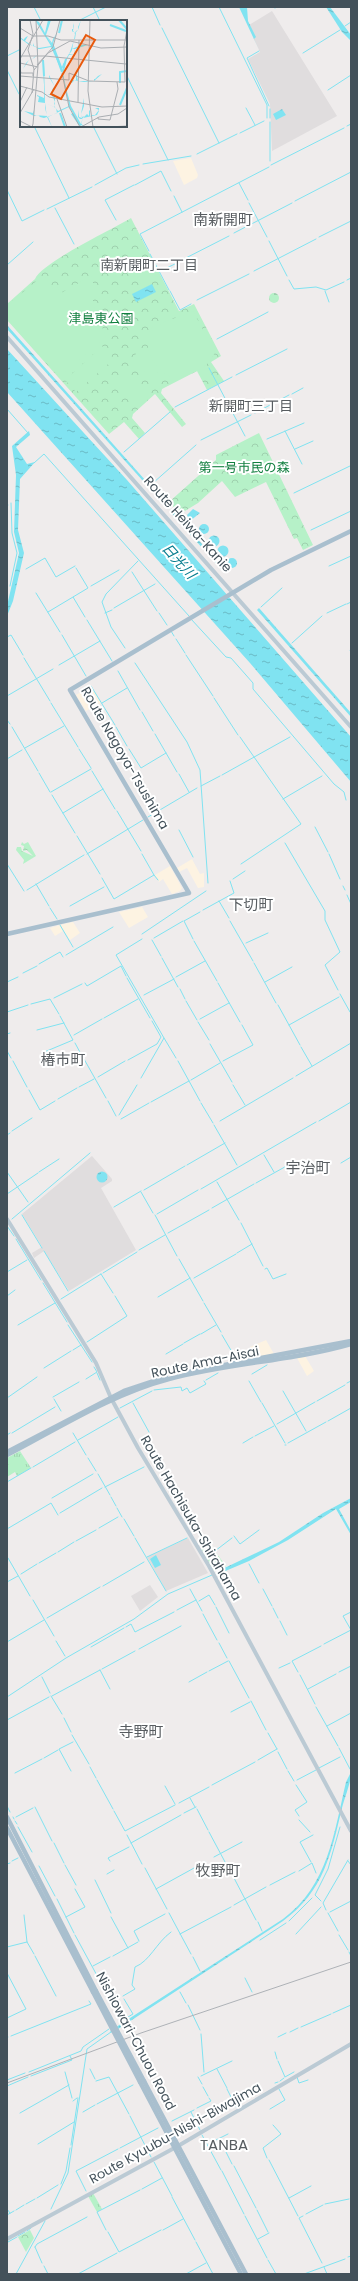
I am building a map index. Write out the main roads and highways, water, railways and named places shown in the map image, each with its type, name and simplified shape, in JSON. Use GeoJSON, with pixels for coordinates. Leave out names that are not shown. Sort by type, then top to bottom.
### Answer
{"type":"FeatureCollection","features":[{"type":"Feature","properties":{"kind":"main road","name":"Route Heiwa-Kanie"},"geometry":{"type":"LineString","coordinates":[[7,337],[234,592],[351,727]]}},
{"type":"Feature","properties":{"kind":"main road","name":"Route Nagoya-Tsushima"},"geometry":{"type":"LineString","coordinates":[[7,934],[189,893],[70,690],[271,570],[351,531]]}},
{"type":"Feature","properties":{"kind":"main road","name":"Route Hachisuka-Shirahama"},"geometry":{"type":"LineString","coordinates":[[7,1218],[96,1363],[112,1399],[159,1485],[213,1575],[351,1831]]}},
{"type":"Feature","properties":{"kind":"main road","name":"Route Ama-Aisai"},"geometry":{"type":"LineString","coordinates":[[7,1455],[134,1387],[172,1375],[351,1341]]}},
{"type":"Feature","properties":{"kind":"main road","name":"Route Ama-Aisai"},"geometry":{"type":"LineString","coordinates":[[7,1452],[112,1399],[179,1376],[351,1344]]}},
{"type":"Feature","properties":{"kind":"main road","name":"Nishiowari-Chuou Road"},"geometry":{"type":"LineString","coordinates":[[7,1818],[95,1992]]}},
{"type":"Feature","properties":{"kind":"main road","name":"Nishiowari-Chuou Road"},"geometry":{"type":"LineString","coordinates":[[7,1828],[95,1992],[241,2274]]}},
{"type":"Feature","properties":{"kind":"main road","name":"Route Kyuubu-Nishi-Biwajima"},"geometry":{"type":"LineString","coordinates":[[7,2239],[176,2147],[351,2044]]}},
{"type":"Feature","properties":{"kind":"main road","name":"Nishiowari-Chuou Road"},"geometry":{"type":"LineString","coordinates":[[176,2147],[246,2274]]}},
{"type":"Feature","properties":{"kind":"water"},"geometry":{"type":"Polygon","coordinates":[[[239,7],[247,7],[248,21],[256,37],[254,39],[260,52],[239,7]]]}},
{"type":"Feature","properties":{"kind":"water"},"geometry":{"type":"Polygon","coordinates":[[[326,7],[330,7],[351,35],[351,41],[342,32],[326,7]]]}},
{"type":"Feature","properties":{"kind":"water"},"geometry":{"type":"Polygon","coordinates":[[[282,109],[286,115],[276,120],[273,114],[282,109]]]}},
{"type":"Feature","properties":{"kind":"water"},"geometry":{"type":"Polygon","coordinates":[[[152,284],[156,292],[136,302],[132,294],[152,284]]]}},
{"type":"Feature","properties":{"kind":"water"},"geometry":{"type":"Polygon","coordinates":[[[7,325],[162,499],[160,500],[7,329],[7,325]]]}},
{"type":"Feature","properties":{"kind":"water","name":"日光川"},"geometry":{"type":"Polygon","coordinates":[[[7,349],[127,480],[351,737],[351,782],[250,663],[7,392],[7,349]]]}},
{"type":"Feature","properties":{"kind":"water"},"geometry":{"type":"Polygon","coordinates":[[[29,431],[30,435],[16,447],[27,464],[35,462],[20,479],[18,530],[24,553],[13,601],[7,616],[7,606],[19,553],[14,532],[16,475],[12,446],[29,431]]]}},
{"type":"Feature","properties":{"kind":"water"},"geometry":{"type":"Polygon","coordinates":[[[193,509],[200,513],[190,521],[187,515],[193,509]]]}},
{"type":"Feature","properties":{"kind":"water"},"geometry":{"type":"Polygon","coordinates":[[[174,512],[222,567],[221,569],[172,514],[174,512]]]}},
{"type":"Feature","properties":{"kind":"water"},"geometry":{"type":"Polygon","coordinates":[[[202,524],[206,524],[208,525],[208,533],[202,534],[199,531],[199,527],[202,524]]]}},
{"type":"Feature","properties":{"kind":"water"},"geometry":{"type":"Polygon","coordinates":[[[212,536],[216,536],[218,537],[218,545],[212,546],[209,543],[209,539],[212,536]]]}},
{"type":"Feature","properties":{"kind":"water"},"geometry":{"type":"Polygon","coordinates":[[[221,546],[225,546],[227,547],[227,555],[221,556],[218,553],[218,549],[221,546]]]}},
{"type":"Feature","properties":{"kind":"water"},"geometry":{"type":"Polygon","coordinates":[[[230,558],[234,558],[236,559],[236,567],[230,568],[227,565],[227,561],[230,558]]]}},
{"type":"Feature","properties":{"kind":"water"},"geometry":{"type":"Polygon","coordinates":[[[259,608],[351,713],[351,717],[257,610],[259,608]]]}},
{"type":"Feature","properties":{"kind":"water"},"geometry":{"type":"Polygon","coordinates":[[[102,1171],[106,1173],[108,1177],[106,1181],[102,1183],[98,1181],[96,1177],[98,1173],[102,1171]]]}},
{"type":"Feature","properties":{"kind":"water"},"geometry":{"type":"Polygon","coordinates":[[[351,1498],[351,1502],[339,1509],[351,1531],[351,1535],[336,1509],[288,1540],[249,1561],[216,1575],[216,1572],[279,1542],[323,1513],[351,1498]]]}},
{"type":"Feature","properties":{"kind":"water"},"geometry":{"type":"Polygon","coordinates":[[[156,1555],[161,1565],[155,1568],[150,1559],[156,1555]]]}},
{"type":"Feature","properties":{"kind":"water"},"geometry":{"type":"Polygon","coordinates":[[[351,1772],[349,1785],[329,1856],[317,1884],[308,1897],[283,1921],[112,2033],[110,2031],[283,1919],[298,1906],[320,1875],[333,1839],[346,1782],[351,1772]]]}},
{"type":"Feature","properties":{"kind":"waterway"},"geometry":{"type":"LineString","coordinates":[[34,7],[40,20]]}},
{"type":"Feature","properties":{"kind":"waterway"},"geometry":{"type":"LineString","coordinates":[[93,7],[100,20]]}},
{"type":"Feature","properties":{"kind":"waterway"},"geometry":{"type":"LineString","coordinates":[[80,20],[106,7]]}},
{"type":"Feature","properties":{"kind":"waterway"},"geometry":{"type":"LineString","coordinates":[[152,7],[160,25]]}},
{"type":"Feature","properties":{"kind":"waterway"},"geometry":{"type":"LineString","coordinates":[[219,7],[267,105],[267,118]]}},
{"type":"Feature","properties":{"kind":"waterway"},"geometry":{"type":"LineString","coordinates":[[345,26],[351,22]]}},
{"type":"Feature","properties":{"kind":"waterway"},"geometry":{"type":"LineString","coordinates":[[162,28],[219,143]]}},
{"type":"Feature","properties":{"kind":"waterway"},"geometry":{"type":"LineString","coordinates":[[303,53],[340,30]]}},
{"type":"Feature","properties":{"kind":"waterway"},"geometry":{"type":"LineString","coordinates":[[7,56],[20,50]]}},
{"type":"Feature","properties":{"kind":"waterway"},"geometry":{"type":"LineString","coordinates":[[259,51],[247,58],[269,106]]}},
{"type":"Feature","properties":{"kind":"waterway"},"geometry":{"type":"LineString","coordinates":[[7,70],[19,94]]}},
{"type":"Feature","properties":{"kind":"waterway"},"geometry":{"type":"LineString","coordinates":[[328,90],[351,75]]}},
{"type":"Feature","properties":{"kind":"waterway"},"geometry":{"type":"LineString","coordinates":[[127,76],[168,160]]}},
{"type":"Feature","properties":{"kind":"waterway"},"geometry":{"type":"LineString","coordinates":[[246,108],[255,125]]}},
{"type":"Feature","properties":{"kind":"waterway"},"geometry":{"type":"LineString","coordinates":[[270,109],[270,118]]}},
{"type":"Feature","properties":{"kind":"waterway"},"geometry":{"type":"LineString","coordinates":[[240,133],[264,121]]}},
{"type":"Feature","properties":{"kind":"waterway"},"geometry":{"type":"LineString","coordinates":[[270,122],[270,161]]}},
{"type":"Feature","properties":{"kind":"waterway"},"geometry":{"type":"LineString","coordinates":[[347,126],[351,124]]}},
{"type":"Feature","properties":{"kind":"waterway"},"geometry":{"type":"LineString","coordinates":[[34,127],[69,198]]}},
{"type":"Feature","properties":{"kind":"waterway"},"geometry":{"type":"LineString","coordinates":[[94,127],[117,174]]}},
{"type":"Feature","properties":{"kind":"waterway"},"geometry":{"type":"LineString","coordinates":[[271,165],[344,128]]}},
{"type":"Feature","properties":{"kind":"waterway"},"geometry":{"type":"LineString","coordinates":[[197,154],[237,134]]}},
{"type":"Feature","properties":{"kind":"waterway"},"geometry":{"type":"LineString","coordinates":[[143,164],[191,156]]}},
{"type":"Feature","properties":{"kind":"waterway"},"geometry":{"type":"LineString","coordinates":[[95,185],[126,168],[139,165]]}},
{"type":"Feature","properties":{"kind":"waterway"},"geometry":{"type":"LineString","coordinates":[[149,251],[140,234],[269,167]]}},
{"type":"Feature","properties":{"kind":"waterway"},"geometry":{"type":"LineString","coordinates":[[135,185],[161,171],[171,191]]}},
{"type":"Feature","properties":{"kind":"waterway"},"geometry":{"type":"LineString","coordinates":[[295,201],[351,172]]}},
{"type":"Feature","properties":{"kind":"waterway"},"geometry":{"type":"LineString","coordinates":[[239,183],[248,200]]}},
{"type":"Feature","properties":{"kind":"waterway"},"geometry":{"type":"LineString","coordinates":[[116,220],[105,200],[134,185]]}},
{"type":"Feature","properties":{"kind":"waterway"},"geometry":{"type":"LineString","coordinates":[[47,209],[92,187]]}},
{"type":"Feature","properties":{"kind":"waterway"},"geometry":{"type":"LineString","coordinates":[[7,190],[22,221],[44,210]]}},
{"type":"Feature","properties":{"kind":"waterway"},"geometry":{"type":"LineString","coordinates":[[174,196],[182,212]]}},
{"type":"Feature","properties":{"kind":"waterway"},"geometry":{"type":"LineString","coordinates":[[249,203],[267,237]]}},
{"type":"Feature","properties":{"kind":"waterway"},"geometry":{"type":"LineString","coordinates":[[234,233],[292,203]]}},
{"type":"Feature","properties":{"kind":"waterway"},"geometry":{"type":"LineString","coordinates":[[55,208],[74,244]]}},
{"type":"Feature","properties":{"kind":"waterway"},"geometry":{"type":"LineString","coordinates":[[319,237],[351,221]]}},
{"type":"Feature","properties":{"kind":"waterway"},"geometry":{"type":"LineString","coordinates":[[178,262],[229,236]]}},
{"type":"Feature","properties":{"kind":"waterway"},"geometry":{"type":"LineString","coordinates":[[254,271],[316,239]]}},
{"type":"Feature","properties":{"kind":"waterway"},"geometry":{"type":"LineString","coordinates":[[269,241],[287,276]]}},
{"type":"Feature","properties":{"kind":"waterway"},"geometry":{"type":"LineString","coordinates":[[7,265],[33,242]]}},
{"type":"Feature","properties":{"kind":"waterway"},"geometry":{"type":"LineString","coordinates":[[150,254],[169,290]]}},
{"type":"Feature","properties":{"kind":"waterway"},"geometry":{"type":"LineString","coordinates":[[160,271],[175,264]]}},
{"type":"Feature","properties":{"kind":"waterway"},"geometry":{"type":"LineString","coordinates":[[197,300],[249,274]]}},
{"type":"Feature","properties":{"kind":"waterway"},"geometry":{"type":"LineString","coordinates":[[347,280],[351,278]]}},
{"type":"Feature","properties":{"kind":"waterway"},"geometry":{"type":"LineString","coordinates":[[289,280],[294,289],[316,287],[326,290],[344,282]]}},
{"type":"Feature","properties":{"kind":"waterway"},"geometry":{"type":"LineString","coordinates":[[170,291],[180,310],[191,304]]}},
{"type":"Feature","properties":{"kind":"waterway"},"geometry":{"type":"LineString","coordinates":[[325,291],[329,302]]}},
{"type":"Feature","properties":{"kind":"waterway"},"geometry":{"type":"LineString","coordinates":[[217,339],[268,312]]}},
{"type":"Feature","properties":{"kind":"waterway"},"geometry":{"type":"LineString","coordinates":[[236,375],[287,349]]}},
{"type":"Feature","properties":{"kind":"waterway"},"geometry":{"type":"LineString","coordinates":[[209,368],[227,402]]}},
{"type":"Feature","properties":{"kind":"waterway"},"geometry":{"type":"LineString","coordinates":[[175,407],[232,377]]}},
{"type":"Feature","properties":{"kind":"waterway"},"geometry":{"type":"LineString","coordinates":[[292,394],[303,388]]}},
{"type":"Feature","properties":{"kind":"waterway"},"geometry":{"type":"LineString","coordinates":[[255,413],[289,395]]}},
{"type":"Feature","properties":{"kind":"waterway"},"geometry":{"type":"LineString","coordinates":[[228,404],[245,436]]}},
{"type":"Feature","properties":{"kind":"waterway"},"geometry":{"type":"LineString","coordinates":[[7,409],[28,433]]}},
{"type":"Feature","properties":{"kind":"waterway"},"geometry":{"type":"LineString","coordinates":[[124,452],[170,412]]}},
{"type":"Feature","properties":{"kind":"waterway"},"geometry":{"type":"LineString","coordinates":[[201,440],[251,415]]}},
{"type":"Feature","properties":{"kind":"waterway"},"geometry":{"type":"LineString","coordinates":[[267,439],[304,423]]}},
{"type":"Feature","properties":{"kind":"waterway"},"geometry":{"type":"LineString","coordinates":[[285,431],[302,464]]}},
{"type":"Feature","properties":{"kind":"waterway"},"geometry":{"type":"LineString","coordinates":[[295,449],[313,441]]}},
{"type":"Feature","properties":{"kind":"waterway"},"geometry":{"type":"LineString","coordinates":[[153,483],[196,445]]}},
{"type":"Feature","properties":{"kind":"waterway"},"geometry":{"type":"LineString","coordinates":[[34,463],[44,454],[189,616]]}},
{"type":"Feature","properties":{"kind":"waterway"},"geometry":{"type":"LineString","coordinates":[[294,493],[350,466]]}},
{"type":"Feature","properties":{"kind":"waterway"},"geometry":{"type":"LineString","coordinates":[[10,586],[17,553],[12,533],[11,503]]}},
{"type":"Feature","properties":{"kind":"waterway"},"geometry":{"type":"LineString","coordinates":[[311,530],[351,511]]}},
{"type":"Feature","properties":{"kind":"waterway"},"geometry":{"type":"LineString","coordinates":[[329,566],[351,556]]}},
{"type":"Feature","properties":{"kind":"waterway"},"geometry":{"type":"LineString","coordinates":[[26,569],[45,558],[56,577],[75,566]]}},
{"type":"Feature","properties":{"kind":"waterway"},"geometry":{"type":"LineString","coordinates":[[125,648],[111,627],[102,602],[106,594],[138,561]]}},
{"type":"Feature","properties":{"kind":"waterway"},"geometry":{"type":"LineString","coordinates":[[76,568],[88,588],[73,597],[85,617]]}},
{"type":"Feature","properties":{"kind":"waterway"},"geometry":{"type":"LineString","coordinates":[[91,586],[119,570]]}},
{"type":"Feature","properties":{"kind":"waterway"},"geometry":{"type":"LineString","coordinates":[[132,572],[157,611]]}},
{"type":"Feature","properties":{"kind":"waterway"},"geometry":{"type":"LineString","coordinates":[[114,608],[155,584]]}},
{"type":"Feature","properties":{"kind":"waterway"},"geometry":{"type":"LineString","coordinates":[[261,607],[282,588]]}},
{"type":"Feature","properties":{"kind":"waterway"},"geometry":{"type":"LineString","coordinates":[[36,593],[60,632]]}},
{"type":"Feature","properties":{"kind":"waterway"},"geometry":{"type":"LineString","coordinates":[[48,612],[73,597]]}},
{"type":"Feature","properties":{"kind":"waterway"},"geometry":{"type":"LineString","coordinates":[[347,604],[351,602]]}},
{"type":"Feature","properties":{"kind":"waterway"},"geometry":{"type":"LineString","coordinates":[[327,613],[346,604]]}},
{"type":"Feature","properties":{"kind":"waterway"},"geometry":{"type":"LineString","coordinates":[[105,613],[112,610]]}},
{"type":"Feature","properties":{"kind":"waterway"},"geometry":{"type":"LineString","coordinates":[[159,613],[167,625]]}},
{"type":"Feature","properties":{"kind":"waterway"},"geometry":{"type":"LineString","coordinates":[[292,643],[322,616]]}},
{"type":"Feature","properties":{"kind":"waterway"},"geometry":{"type":"LineString","coordinates":[[191,619],[226,657],[231,658],[253,683],[253,689],[334,784],[344,792],[346,800]]}},
{"type":"Feature","properties":{"kind":"waterway"},"geometry":{"type":"LineString","coordinates":[[87,620],[112,661]]}},
{"type":"Feature","properties":{"kind":"waterway"},"geometry":{"type":"LineString","coordinates":[[171,631],[174,636]]}},
{"type":"Feature","properties":{"kind":"waterway"},"geometry":{"type":"LineString","coordinates":[[7,637],[11,635],[23,655]]}},
{"type":"Feature","properties":{"kind":"waterway"},"geometry":{"type":"LineString","coordinates":[[62,635],[86,676]]}},
{"type":"Feature","properties":{"kind":"waterway"},"geometry":{"type":"LineString","coordinates":[[176,639],[185,653]]}},
{"type":"Feature","properties":{"kind":"waterway"},"geometry":{"type":"LineString","coordinates":[[59,665],[100,641]]}},
{"type":"Feature","properties":{"kind":"waterway"},"geometry":{"type":"LineString","coordinates":[[186,655],[213,696]]}},
{"type":"Feature","properties":{"kind":"waterway"},"geometry":{"type":"LineString","coordinates":[[24,658],[50,701]]}},
{"type":"Feature","properties":{"kind":"waterway"},"geometry":{"type":"LineString","coordinates":[[135,663],[187,742],[200,770],[208,883]]}},
{"type":"Feature","properties":{"kind":"waterway"},"geometry":{"type":"LineString","coordinates":[[7,696],[53,669]]}},
{"type":"Feature","properties":{"kind":"waterway"},"geometry":{"type":"LineString","coordinates":[[118,671],[140,710]]}},
{"type":"Feature","properties":{"kind":"waterway"},"geometry":{"type":"LineString","coordinates":[[91,686],[115,725]]}},
{"type":"Feature","properties":{"kind":"waterway"},"geometry":{"type":"LineString","coordinates":[[102,703],[127,688]]}},
{"type":"Feature","properties":{"kind":"waterway"},"geometry":{"type":"LineString","coordinates":[[214,698],[238,735]]}},
{"type":"Feature","properties":{"kind":"waterway"},"geometry":{"type":"LineString","coordinates":[[51,703],[78,747]]}},
{"type":"Feature","properties":{"kind":"waterway"},"geometry":{"type":"LineString","coordinates":[[142,712],[153,731]]}},
{"type":"Feature","properties":{"kind":"waterway"},"geometry":{"type":"LineString","coordinates":[[7,720],[10,724]]}},
{"type":"Feature","properties":{"kind":"waterway"},"geometry":{"type":"LineString","coordinates":[[25,748],[64,726]]}},
{"type":"Feature","properties":{"kind":"waterway"},"geometry":{"type":"LineString","coordinates":[[12,727],[38,771]]}},
{"type":"Feature","properties":{"kind":"waterway"},"geometry":{"type":"LineString","coordinates":[[116,727],[127,746]]}},
{"type":"Feature","properties":{"kind":"waterway"},"geometry":{"type":"LineString","coordinates":[[155,734],[177,772]]}},
{"type":"Feature","properties":{"kind":"waterway"},"geometry":{"type":"LineString","coordinates":[[240,737],[301,824],[241,864]]}},
{"type":"Feature","properties":{"kind":"waterway"},"geometry":{"type":"LineString","coordinates":[[222,775],[290,737]]}},
{"type":"Feature","properties":{"kind":"waterway"},"geometry":{"type":"LineString","coordinates":[[79,749],[91,768]]}},
{"type":"Feature","properties":{"kind":"waterway"},"geometry":{"type":"LineString","coordinates":[[129,749],[141,768],[166,753]]}},
{"type":"Feature","properties":{"kind":"waterway"},"geometry":{"type":"LineString","coordinates":[[7,759],[22,750]]}},
{"type":"Feature","properties":{"kind":"waterway"},"geometry":{"type":"LineString","coordinates":[[51,792],[91,769]]}},
{"type":"Feature","properties":{"kind":"waterway"},"geometry":{"type":"LineString","coordinates":[[92,771],[115,809]]}},
{"type":"Feature","properties":{"kind":"waterway"},"geometry":{"type":"LineString","coordinates":[[39,773],[50,792]]}},
{"type":"Feature","properties":{"kind":"waterway"},"geometry":{"type":"LineString","coordinates":[[179,774],[189,792]]}},
{"type":"Feature","properties":{"kind":"waterway"},"geometry":{"type":"LineString","coordinates":[[201,786],[220,776]]}},
{"type":"Feature","properties":{"kind":"waterway"},"geometry":{"type":"LineString","coordinates":[[283,799],[322,776]]}},
{"type":"Feature","properties":{"kind":"waterway"},"geometry":{"type":"LineString","coordinates":[[148,817],[197,788]]}},
{"type":"Feature","properties":{"kind":"waterway"},"geometry":{"type":"LineString","coordinates":[[63,813],[103,789]]}},
{"type":"Feature","properties":{"kind":"waterway"},"geometry":{"type":"LineString","coordinates":[[52,795],[75,833]]}},
{"type":"Feature","properties":{"kind":"waterway"},"geometry":{"type":"LineString","coordinates":[[117,811],[141,851]]}},
{"type":"Feature","properties":{"kind":"waterway"},"geometry":{"type":"LineString","coordinates":[[87,854],[143,820]]}},
{"type":"Feature","properties":{"kind":"waterway"},"geometry":{"type":"LineString","coordinates":[[315,827],[328,852]]}},
{"type":"Feature","properties":{"kind":"waterway"},"geometry":{"type":"LineString","coordinates":[[179,830],[193,857]]}},
{"type":"Feature","properties":{"kind":"waterway"},"geometry":{"type":"LineString","coordinates":[[77,836],[100,874]]}},
{"type":"Feature","properties":{"kind":"waterway"},"geometry":{"type":"LineString","coordinates":[[285,843],[325,911],[325,920],[340,952],[325,965],[338,990]]}},
{"type":"Feature","properties":{"kind":"waterway"},"geometry":{"type":"LineString","coordinates":[[102,878],[114,899],[154,875],[142,854]]}},
{"type":"Feature","properties":{"kind":"waterway"},"geometry":{"type":"LineString","coordinates":[[329,854],[340,879]]}},
{"type":"Feature","properties":{"kind":"waterway"},"geometry":{"type":"LineString","coordinates":[[27,890],[84,855]]}},
{"type":"Feature","properties":{"kind":"waterway"},"geometry":{"type":"LineString","coordinates":[[7,864],[24,891]]}},
{"type":"Feature","properties":{"kind":"waterway"},"geometry":{"type":"LineString","coordinates":[[233,879],[245,871]]}},
{"type":"Feature","properties":{"kind":"waterway"},"geometry":{"type":"LineString","coordinates":[[154,875],[158,880]]}},
{"type":"Feature","properties":{"kind":"waterway"},"geometry":{"type":"LineString","coordinates":[[203,910],[234,893],[230,881]]}},
{"type":"Feature","properties":{"kind":"waterway"},"geometry":{"type":"LineString","coordinates":[[36,884],[49,906]]}},
{"type":"Feature","properties":{"kind":"waterway"},"geometry":{"type":"LineString","coordinates":[[343,886],[345,890]]}},
{"type":"Feature","properties":{"kind":"waterway"},"geometry":{"type":"LineString","coordinates":[[70,906],[104,887]]}},
{"type":"Feature","properties":{"kind":"waterway"},"geometry":{"type":"LineString","coordinates":[[142,934],[206,891]]}},
{"type":"Feature","properties":{"kind":"waterway"},"geometry":{"type":"LineString","coordinates":[[347,895],[351,904]]}},
{"type":"Feature","properties":{"kind":"waterway"},"geometry":{"type":"LineString","coordinates":[[219,901],[229,918]]}},
{"type":"Feature","properties":{"kind":"waterway"},"geometry":{"type":"LineString","coordinates":[[50,908],[57,919]]}},
{"type":"Feature","properties":{"kind":"waterway"},"geometry":{"type":"LineString","coordinates":[[193,939],[184,921],[200,912]]}},
{"type":"Feature","properties":{"kind":"waterway"},"geometry":{"type":"LineString","coordinates":[[154,938],[183,921]]}},
{"type":"Feature","properties":{"kind":"waterway"},"geometry":{"type":"LineString","coordinates":[[230,921],[253,961]]}},
{"type":"Feature","properties":{"kind":"waterway"},"geometry":{"type":"LineString","coordinates":[[60,925],[73,947]]}},
{"type":"Feature","properties":{"kind":"waterway"},"geometry":{"type":"LineString","coordinates":[[66,955],[113,927]]}},
{"type":"Feature","properties":{"kind":"waterway"},"geometry":{"type":"LineString","coordinates":[[246,943],[268,933]]}},
{"type":"Feature","properties":{"kind":"waterway"},"geometry":{"type":"LineString","coordinates":[[141,1078],[164,1038],[116,955],[142,939]]}},
{"type":"Feature","properties":{"kind":"waterway"},"geometry":{"type":"LineString","coordinates":[[152,940],[161,956]]}},
{"type":"Feature","properties":{"kind":"waterway"},"geometry":{"type":"LineString","coordinates":[[194,941],[217,981]]}},
{"type":"Feature","properties":{"kind":"waterway"},"geometry":{"type":"LineString","coordinates":[[39,964],[60,952],[63,957]]}},
{"type":"Feature","properties":{"kind":"waterway"},"geometry":{"type":"LineString","coordinates":[[162,958],[178,987]]}},
{"type":"Feature","properties":{"kind":"waterway"},"geometry":{"type":"LineString","coordinates":[[176,977],[205,961]]}},
{"type":"Feature","properties":{"kind":"waterway"},"geometry":{"type":"LineString","coordinates":[[254,963],[276,1003]]}},
{"type":"Feature","properties":{"kind":"waterway"},"geometry":{"type":"LineString","coordinates":[[23,973],[37,966]]}},
{"type":"Feature","properties":{"kind":"waterway"},"geometry":{"type":"LineString","coordinates":[[85,983],[87,986],[121,966],[126,976]]}},
{"type":"Feature","properties":{"kind":"waterway"},"geometry":{"type":"LineString","coordinates":[[265,982],[292,967]]}},
{"type":"Feature","properties":{"kind":"waterway"},"geometry":{"type":"LineString","coordinates":[[7,982],[18,977]]}},
{"type":"Feature","properties":{"kind":"waterway"},"geometry":{"type":"LineString","coordinates":[[127,978],[150,1018]]}},
{"type":"Feature","properties":{"kind":"waterway"},"geometry":{"type":"LineString","coordinates":[[144,995],[174,979]]}},
{"type":"Feature","properties":{"kind":"waterway"},"geometry":{"type":"LineString","coordinates":[[218,983],[240,1022]]}},
{"type":"Feature","properties":{"kind":"waterway"},"geometry":{"type":"LineString","coordinates":[[54,998],[82,984]]}},
{"type":"Feature","properties":{"kind":"waterway"},"geometry":{"type":"LineString","coordinates":[[180,989],[185,999]]}},
{"type":"Feature","properties":{"kind":"waterway"},"geometry":{"type":"LineString","coordinates":[[340,994],[350,1012]]}},
{"type":"Feature","properties":{"kind":"waterway"},"geometry":{"type":"LineString","coordinates":[[289,1025],[339,997]]}},
{"type":"Feature","properties":{"kind":"waterway"},"geometry":{"type":"LineString","coordinates":[[31,1004],[50,999],[59,1014]]}},
{"type":"Feature","properties":{"kind":"waterway"},"geometry":{"type":"LineString","coordinates":[[104,1018],[138,999]]}},
{"type":"Feature","properties":{"kind":"waterway"},"geometry":{"type":"LineString","coordinates":[[186,1001],[197,1020]]}},
{"type":"Feature","properties":{"kind":"waterway"},"geometry":{"type":"LineString","coordinates":[[200,1019],[229,1003]]}},
{"type":"Feature","properties":{"kind":"waterway"},"geometry":{"type":"LineString","coordinates":[[7,1012],[28,1005]]}},
{"type":"Feature","properties":{"kind":"waterway"},"geometry":{"type":"LineString","coordinates":[[278,1005],[300,1045]]}},
{"type":"Feature","properties":{"kind":"waterway"},"geometry":{"type":"LineString","coordinates":[[42,1053],[73,1040],[60,1016]]}},
{"type":"Feature","properties":{"kind":"waterway"},"geometry":{"type":"LineString","coordinates":[[74,1035],[102,1019]]}},
{"type":"Feature","properties":{"kind":"waterway"},"geometry":{"type":"LineString","coordinates":[[128,1060],[157,1044],[161,1037],[152,1021]]}},
{"type":"Feature","properties":{"kind":"waterway"},"geometry":{"type":"LineString","coordinates":[[198,1022],[209,1040]]}},
{"type":"Feature","properties":{"kind":"waterway"},"geometry":{"type":"LineString","coordinates":[[37,1030],[64,1023]]}},
{"type":"Feature","properties":{"kind":"waterway"},"geometry":{"type":"LineString","coordinates":[[223,1061],[253,1045],[242,1025]]}},
{"type":"Feature","properties":{"kind":"waterway"},"geometry":{"type":"LineString","coordinates":[[164,1038],[176,1058]]}},
{"type":"Feature","properties":{"kind":"waterway"},"geometry":{"type":"LineString","coordinates":[[75,1043],[82,1056]]}},
{"type":"Feature","properties":{"kind":"waterway"},"geometry":{"type":"LineString","coordinates":[[296,1076],[351,1043]]}},
{"type":"Feature","properties":{"kind":"waterway"},"geometry":{"type":"LineString","coordinates":[[210,1044],[232,1082]]}},
{"type":"Feature","properties":{"kind":"waterway"},"geometry":{"type":"LineString","coordinates":[[301,1047],[312,1066]]}},
{"type":"Feature","properties":{"kind":"waterway"},"geometry":{"type":"LineString","coordinates":[[7,1051],[11,1058]]}},
{"type":"Feature","properties":{"kind":"waterway"},"geometry":{"type":"LineString","coordinates":[[84,1059],[106,1098]]}},
{"type":"Feature","properties":{"kind":"waterway"},"geometry":{"type":"LineString","coordinates":[[13,1061],[27,1087]]}},
{"type":"Feature","properties":{"kind":"waterway"},"geometry":{"type":"LineString","coordinates":[[98,1077],[125,1061]]}},
{"type":"Feature","properties":{"kind":"waterway"},"geometry":{"type":"LineString","coordinates":[[178,1061],[200,1101]]}},
{"type":"Feature","properties":{"kind":"waterway"},"geometry":{"type":"LineString","coordinates":[[191,1080],[220,1063]]}},
{"type":"Feature","properties":{"kind":"waterway"},"geometry":{"type":"LineString","coordinates":[[220,1121],[293,1078]]}},
{"type":"Feature","properties":{"kind":"waterway"},"geometry":{"type":"LineString","coordinates":[[79,1087],[94,1079]]}},
{"type":"Feature","properties":{"kind":"waterway"},"geometry":{"type":"LineString","coordinates":[[151,1102],[189,1081]]}},
{"type":"Feature","properties":{"kind":"waterway"},"geometry":{"type":"LineString","coordinates":[[119,1115],[137,1085]]}},
{"type":"Feature","properties":{"kind":"waterway"},"geometry":{"type":"LineString","coordinates":[[233,1085],[245,1105]]}},
{"type":"Feature","properties":{"kind":"waterway"},"geometry":{"type":"LineString","coordinates":[[58,1099],[77,1088]]}},
{"type":"Feature","properties":{"kind":"waterway"},"geometry":{"type":"LineString","coordinates":[[29,1090],[40,1110],[55,1101]]}},
{"type":"Feature","properties":{"kind":"waterway"},"geometry":{"type":"LineString","coordinates":[[108,1101],[116,1116]]}},
{"type":"Feature","properties":{"kind":"waterway"},"geometry":{"type":"LineString","coordinates":[[319,1121],[351,1102]]}},
{"type":"Feature","properties":{"kind":"waterway"},"geometry":{"type":"LineString","coordinates":[[121,1119],[149,1103]]}},
{"type":"Feature","properties":{"kind":"waterway"},"geometry":{"type":"LineString","coordinates":[[201,1103],[213,1123]]}},
{"type":"Feature","properties":{"kind":"waterway"},"geometry":{"type":"LineString","coordinates":[[12,1131],[32,1118]]}},
{"type":"Feature","properties":{"kind":"waterway"},"geometry":{"type":"LineString","coordinates":[[201,1189],[316,1122]]}},
{"type":"Feature","properties":{"kind":"waterway"},"geometry":{"type":"LineString","coordinates":[[214,1125],[237,1165]]}},
{"type":"Feature","properties":{"kind":"waterway"},"geometry":{"type":"LineString","coordinates":[[187,1165],[225,1143]]}},
{"type":"Feature","properties":{"kind":"waterway"},"geometry":{"type":"LineString","coordinates":[[12,1219],[90,1153]]}},
{"type":"Feature","properties":{"kind":"waterway"},"geometry":{"type":"LineString","coordinates":[[264,1155],[274,1172]]}},
{"type":"Feature","properties":{"kind":"waterway"},"geometry":{"type":"LineString","coordinates":[[341,1163],[351,1157]]}},
{"type":"Feature","properties":{"kind":"waterway"},"geometry":{"type":"LineString","coordinates":[[39,1172],[59,1159]]}},
{"type":"Feature","properties":{"kind":"waterway"},"geometry":{"type":"LineString","coordinates":[[256,1183],[292,1163]]}},
{"type":"Feature","properties":{"kind":"waterway"},"geometry":{"type":"LineString","coordinates":[[144,1190],[185,1166]]}},
{"type":"Feature","properties":{"kind":"waterway"},"geometry":{"type":"LineString","coordinates":[[7,1172],[28,1202]]}},
{"type":"Feature","properties":{"kind":"waterway"},"geometry":{"type":"LineString","coordinates":[[7,1194],[38,1173]]}},
{"type":"Feature","properties":{"kind":"waterway"},"geometry":{"type":"LineString","coordinates":[[217,1182],[239,1220]]}},
{"type":"Feature","properties":{"kind":"waterway"},"geometry":{"type":"LineString","coordinates":[[212,1208],[254,1184]]}},
{"type":"Feature","properties":{"kind":"waterway"},"geometry":{"type":"LineString","coordinates":[[157,1214],[198,1190]]}},
{"type":"Feature","properties":{"kind":"waterway"},"geometry":{"type":"LineString","coordinates":[[114,1207],[141,1191]]}},
{"type":"Feature","properties":{"kind":"waterway"},"geometry":{"type":"LineString","coordinates":[[141,1192],[153,1213]]}},
{"type":"Feature","properties":{"kind":"waterway"},"geometry":{"type":"LineString","coordinates":[[168,1233],[209,1210]]}},
{"type":"Feature","properties":{"kind":"waterway"},"geometry":{"type":"LineString","coordinates":[[22,1215],[42,1248]]}},
{"type":"Feature","properties":{"kind":"waterway"},"geometry":{"type":"LineString","coordinates":[[155,1215],[177,1256]]}},
{"type":"Feature","properties":{"kind":"waterway"},"geometry":{"type":"LineString","coordinates":[[241,1223],[263,1266]]}},
{"type":"Feature","properties":{"kind":"waterway"},"geometry":{"type":"LineString","coordinates":[[7,1226],[14,1236]]}},
{"type":"Feature","properties":{"kind":"waterway"},"geometry":{"type":"LineString","coordinates":[[139,1250],[165,1235]]}},
{"type":"Feature","properties":{"kind":"waterway"},"geometry":{"type":"LineString","coordinates":[[16,1239],[41,1280]]}},
{"type":"Feature","properties":{"kind":"waterway"},"geometry":{"type":"LineString","coordinates":[[237,1253],[252,1244]]}},
{"type":"Feature","properties":{"kind":"waterway"},"geometry":{"type":"LineString","coordinates":[[44,1251],[68,1291]]}},
{"type":"Feature","properties":{"kind":"waterway"},"geometry":{"type":"LineString","coordinates":[[103,1273],[137,1252]]}},
{"type":"Feature","properties":{"kind":"waterway"},"geometry":{"type":"LineString","coordinates":[[194,1278],[236,1254]]}},
{"type":"Feature","properties":{"kind":"waterway"},"geometry":{"type":"LineString","coordinates":[[179,1259],[203,1301]]}},
{"type":"Feature","properties":{"kind":"waterway"},"geometry":{"type":"LineString","coordinates":[[7,1272],[27,1260]]}},
{"type":"Feature","properties":{"kind":"waterway"},"geometry":{"type":"LineString","coordinates":[[265,1269],[267,1268],[273,1279],[286,1274]]}},
{"type":"Feature","properties":{"kind":"waterway"},"geometry":{"type":"LineString","coordinates":[[101,1274],[113,1293]]}},
{"type":"Feature","properties":{"kind":"waterway"},"geometry":{"type":"LineString","coordinates":[[61,1299],[101,1274]]}},
{"type":"Feature","properties":{"kind":"waterway"},"geometry":{"type":"LineString","coordinates":[[158,1297],[190,1278]]}},
{"type":"Feature","properties":{"kind":"waterway"},"geometry":{"type":"LineString","coordinates":[[43,1283],[67,1322]]}},
{"type":"Feature","properties":{"kind":"waterway"},"geometry":{"type":"LineString","coordinates":[[7,1296],[15,1290]]}},
{"type":"Feature","properties":{"kind":"waterway"},"geometry":{"type":"LineString","coordinates":[[87,1342],[127,1316],[115,1296]]}},
{"type":"Feature","properties":{"kind":"waterway"},"geometry":{"type":"LineString","coordinates":[[18,1325],[55,1303]]}},
{"type":"Feature","properties":{"kind":"waterway"},"geometry":{"type":"LineString","coordinates":[[204,1303],[221,1332]]}},
{"type":"Feature","properties":{"kind":"waterway"},"geometry":{"type":"LineString","coordinates":[[68,1325],[92,1362]]}},
{"type":"Feature","properties":{"kind":"waterway"},"geometry":{"type":"LineString","coordinates":[[201,1334],[216,1325]]}},
{"type":"Feature","properties":{"kind":"waterway"},"geometry":{"type":"LineString","coordinates":[[184,1343],[200,1334]]}},
{"type":"Feature","properties":{"kind":"waterway"},"geometry":{"type":"LineString","coordinates":[[222,1335],[232,1352]]}},
{"type":"Feature","properties":{"kind":"waterway"},"geometry":{"type":"LineString","coordinates":[[166,1354],[183,1344]]}},
{"type":"Feature","properties":{"kind":"waterway"},"geometry":{"type":"LineString","coordinates":[[73,1350],[81,1345]]}},
{"type":"Feature","properties":{"kind":"waterway"},"geometry":{"type":"LineString","coordinates":[[44,1368],[71,1351]]}},
{"type":"Feature","properties":{"kind":"waterway"},"geometry":{"type":"LineString","coordinates":[[252,1374],[267,1365]]}},
{"type":"Feature","properties":{"kind":"waterway"},"geometry":{"type":"LineString","coordinates":[[86,1379],[97,1372],[94,1367]]}},
{"type":"Feature","properties":{"kind":"waterway"},"geometry":{"type":"LineString","coordinates":[[97,1373],[100,1380]]}},
{"type":"Feature","properties":{"kind":"waterway"},"geometry":{"type":"LineString","coordinates":[[206,1380],[218,1373]]}},
{"type":"Feature","properties":{"kind":"waterway"},"geometry":{"type":"LineString","coordinates":[[7,1398],[37,1377]]}},
{"type":"Feature","properties":{"kind":"waterway"},"geometry":{"type":"LineString","coordinates":[[154,1390],[181,1387],[182,1391],[187,1388],[190,1393],[206,1384],[204,1381]]}},
{"type":"Feature","properties":{"kind":"waterway"},"geometry":{"type":"LineString","coordinates":[[249,1381],[261,1402]]}},
{"type":"Feature","properties":{"kind":"waterway"},"geometry":{"type":"LineString","coordinates":[[347,1383],[351,1381]]}},
{"type":"Feature","properties":{"kind":"waterway"},"geometry":{"type":"LineString","coordinates":[[53,1397],[79,1382]]}},
{"type":"Feature","properties":{"kind":"waterway"},"geometry":{"type":"LineString","coordinates":[[317,1401],[345,1385]]}},
{"type":"Feature","properties":{"kind":"waterway"},"geometry":{"type":"LineString","coordinates":[[120,1408],[152,1391]]}},
{"type":"Feature","properties":{"kind":"waterway"},"geometry":{"type":"LineString","coordinates":[[283,1391],[306,1431]]}},
{"type":"Feature","properties":{"kind":"waterway"},"geometry":{"type":"LineString","coordinates":[[54,1399],[61,1411]]}},
{"type":"Feature","properties":{"kind":"waterway"},"geometry":{"type":"LineString","coordinates":[[277,1424],[315,1402]]}},
{"type":"Feature","properties":{"kind":"waterway"},"geometry":{"type":"LineString","coordinates":[[133,1403],[149,1432]]}},
{"type":"Feature","properties":{"kind":"waterway"},"geometry":{"type":"LineString","coordinates":[[262,1403],[285,1443]]}},
{"type":"Feature","properties":{"kind":"waterway"},"geometry":{"type":"LineString","coordinates":[[12,1433],[55,1407]]}},
{"type":"Feature","properties":{"kind":"waterway"},"geometry":{"type":"LineString","coordinates":[[328,1421],[351,1408]]}},
{"type":"Feature","properties":{"kind":"waterway"},"geometry":{"type":"LineString","coordinates":[[78,1440],[118,1417]]}},
{"type":"Feature","properties":{"kind":"waterway"},"geometry":{"type":"LineString","coordinates":[[288,1443],[326,1422]]}},
{"type":"Feature","properties":{"kind":"waterway"},"geometry":{"type":"LineString","coordinates":[[255,1436],[274,1426]]}},
{"type":"Feature","properties":{"kind":"waterway"},"geometry":{"type":"LineString","coordinates":[[73,1433],[86,1455]]}},
{"type":"Feature","properties":{"kind":"waterway"},"geometry":{"type":"LineString","coordinates":[[243,1443],[253,1437]]}},
{"type":"Feature","properties":{"kind":"waterway"},"geometry":{"type":"LineString","coordinates":[[33,1467],[75,1442]]}},
{"type":"Feature","properties":{"kind":"waterway"},"geometry":{"type":"LineString","coordinates":[[88,1458],[96,1471]]}},
{"type":"Feature","properties":{"kind":"waterway"},"geometry":{"type":"LineString","coordinates":[[105,1487],[144,1467]]}},
{"type":"Feature","properties":{"kind":"waterway"},"geometry":{"type":"LineString","coordinates":[[7,1482],[31,1468]]}},
{"type":"Feature","properties":{"kind":"waterway"},"geometry":{"type":"LineString","coordinates":[[52,1498],[93,1474]]}},
{"type":"Feature","properties":{"kind":"waterway"},"geometry":{"type":"LineString","coordinates":[[98,1474],[110,1495]]}},
{"type":"Feature","properties":{"kind":"waterway"},"geometry":{"type":"LineString","coordinates":[[60,1513],[102,1488]]}},
{"type":"Feature","properties":{"kind":"waterway"},"geometry":{"type":"LineString","coordinates":[[111,1497],[116,1506]]}},
{"type":"Feature","properties":{"kind":"waterway"},"geometry":{"type":"LineString","coordinates":[[7,1529],[51,1503],[58,1515]]}},
{"type":"Feature","properties":{"kind":"waterway"},"geometry":{"type":"LineString","coordinates":[[117,1508],[122,1517]]}},
{"type":"Feature","properties":{"kind":"waterway"},"geometry":{"type":"LineString","coordinates":[[99,1528],[118,1517]]}},
{"type":"Feature","properties":{"kind":"waterway"},"geometry":{"type":"LineString","coordinates":[[124,1519],[134,1536]]}},
{"type":"Feature","properties":{"kind":"waterway"},"geometry":{"type":"LineString","coordinates":[[76,1541],[96,1530]]}},
{"type":"Feature","properties":{"kind":"waterway"},"geometry":{"type":"LineString","coordinates":[[234,1536],[240,1544],[259,1530]]}},
{"type":"Feature","properties":{"kind":"waterway"},"geometry":{"type":"LineString","coordinates":[[135,1538],[166,1591]]}},
{"type":"Feature","properties":{"kind":"waterway"},"geometry":{"type":"LineString","coordinates":[[147,1557],[187,1538]]}},
{"type":"Feature","properties":{"kind":"waterway"},"geometry":{"type":"LineString","coordinates":[[215,1551],[232,1538]]}},
{"type":"Feature","properties":{"kind":"waterway"},"geometry":{"type":"LineString","coordinates":[[58,1552],[74,1542]]}},
{"type":"Feature","properties":{"kind":"waterway"},"geometry":{"type":"LineString","coordinates":[[39,1563],[56,1553]]}},
{"type":"Feature","properties":{"kind":"waterway"},"geometry":{"type":"LineString","coordinates":[[8,1558],[30,1596]]}},
{"type":"Feature","properties":{"kind":"waterway"},"geometry":{"type":"LineString","coordinates":[[103,1586],[144,1562]]}},
{"type":"Feature","properties":{"kind":"waterway"},"geometry":{"type":"LineString","coordinates":[[21,1574],[37,1564]]}},
{"type":"Feature","properties":{"kind":"waterway"},"geometry":{"type":"LineString","coordinates":[[249,1564],[259,1583]]}},
{"type":"Feature","properties":{"kind":"waterway"},"geometry":{"type":"LineString","coordinates":[[7,1697],[66,1658],[134,1619],[168,1594],[212,1575]]}},
{"type":"Feature","properties":{"kind":"waterway"},"geometry":{"type":"LineString","coordinates":[[7,1582],[18,1576]]}},
{"type":"Feature","properties":{"kind":"waterway"},"geometry":{"type":"LineString","coordinates":[[47,1618],[100,1587]]}},
{"type":"Feature","properties":{"kind":"waterway"},"geometry":{"type":"LineString","coordinates":[[190,1589],[202,1611]]}},
{"type":"Feature","properties":{"kind":"waterway"},"geometry":{"type":"LineString","coordinates":[[263,1589],[272,1606]]}},
{"type":"Feature","properties":{"kind":"waterway"},"geometry":{"type":"LineString","coordinates":[[199,1601],[209,1595],[215,1605]]}},
{"type":"Feature","properties":{"kind":"waterway"},"geometry":{"type":"LineString","coordinates":[[33,1600],[54,1636]]}},
{"type":"Feature","properties":{"kind":"waterway"},"geometry":{"type":"LineString","coordinates":[[177,1610],[196,1600]]}},
{"type":"Feature","properties":{"kind":"waterway"},"geometry":{"type":"LineString","coordinates":[[216,1607],[229,1633]]}},
{"type":"Feature","properties":{"kind":"waterway"},"geometry":{"type":"LineString","coordinates":[[273,1608],[278,1618]]}},
{"type":"Feature","properties":{"kind":"waterway"},"geometry":{"type":"LineString","coordinates":[[126,1627],[131,1624],[135,1632],[174,1612]]}},
{"type":"Feature","properties":{"kind":"waterway"},"geometry":{"type":"LineString","coordinates":[[351,1612],[343,1616],[351,1630]]}},
{"type":"Feature","properties":{"kind":"waterway"},"geometry":{"type":"LineString","coordinates":[[203,1614],[217,1640]]}},
{"type":"Feature","properties":{"kind":"waterway"},"geometry":{"type":"LineString","coordinates":[[7,1642],[44,1620]]}},
{"type":"Feature","properties":{"kind":"waterway"},"geometry":{"type":"LineString","coordinates":[[280,1621],[287,1635]]}},
{"type":"Feature","properties":{"kind":"waterway"},"geometry":{"type":"LineString","coordinates":[[139,1649],[181,1626]]}},
{"type":"Feature","properties":{"kind":"waterway"},"geometry":{"type":"LineString","coordinates":[[91,1647],[124,1628]]}},
{"type":"Feature","properties":{"kind":"waterway"},"geometry":{"type":"LineString","coordinates":[[324,1644],[351,1630]]}},
{"type":"Feature","properties":{"kind":"waterway"},"geometry":{"type":"LineString","coordinates":[[56,1641],[65,1656]]}},
{"type":"Feature","properties":{"kind":"waterway"},"geometry":{"type":"LineString","coordinates":[[219,1643],[227,1658]]}},
{"type":"Feature","properties":{"kind":"waterway"},"geometry":{"type":"LineString","coordinates":[[298,1672],[292,1661],[321,1646]]}},
{"type":"Feature","properties":{"kind":"waterway"},"geometry":{"type":"LineString","coordinates":[[102,1669],[135,1651]]}},
{"type":"Feature","properties":{"kind":"waterway"},"geometry":{"type":"LineString","coordinates":[[209,1671],[228,1661]]}},
{"type":"Feature","properties":{"kind":"waterway"},"geometry":{"type":"LineString","coordinates":[[229,1661],[249,1698]]}},
{"type":"Feature","properties":{"kind":"waterway"},"geometry":{"type":"LineString","coordinates":[[279,1668],[290,1663]]}},
{"type":"Feature","properties":{"kind":"waterway"},"geometry":{"type":"LineString","coordinates":[[339,1672],[351,1666]]}},
{"type":"Feature","properties":{"kind":"waterway"},"geometry":{"type":"LineString","coordinates":[[100,1670],[110,1689]]}},
{"type":"Feature","properties":{"kind":"waterway"},"geometry":{"type":"LineString","coordinates":[[52,1696],[100,1670]]}},
{"type":"Feature","properties":{"kind":"waterway"},"geometry":{"type":"LineString","coordinates":[[189,1682],[207,1672]]}},
{"type":"Feature","properties":{"kind":"waterway"},"geometry":{"type":"LineString","coordinates":[[308,1689],[336,1674]]}},
{"type":"Feature","properties":{"kind":"waterway"},"geometry":{"type":"LineString","coordinates":[[300,1675],[315,1704]]}},
{"type":"Feature","properties":{"kind":"waterway"},"geometry":{"type":"LineString","coordinates":[[42,1677],[50,1693]]}},
{"type":"Feature","properties":{"kind":"waterway"},"geometry":{"type":"LineString","coordinates":[[51,1696],[62,1714]]}},
{"type":"Feature","properties":{"kind":"waterway"},"geometry":{"type":"LineString","coordinates":[[7,1720],[49,1697]]}},
{"type":"Feature","properties":{"kind":"waterway"},"geometry":{"type":"LineString","coordinates":[[251,1701],[266,1730]]}},
{"type":"Feature","properties":{"kind":"waterway"},"geometry":{"type":"LineString","coordinates":[[231,1712],[250,1702]]}},
{"type":"Feature","properties":{"kind":"waterway"},"geometry":{"type":"LineString","coordinates":[[316,1707],[338,1746]]}},
{"type":"Feature","properties":{"kind":"waterway"},"geometry":{"type":"LineString","coordinates":[[327,1726],[351,1713]]}},
{"type":"Feature","properties":{"kind":"waterway"},"geometry":{"type":"LineString","coordinates":[[64,1718],[71,1732]]}},
{"type":"Feature","properties":{"kind":"waterway"},"geometry":{"type":"LineString","coordinates":[[268,1733],[277,1749]]}},
{"type":"Feature","properties":{"kind":"waterway"},"geometry":{"type":"LineString","coordinates":[[72,1735],[89,1764]]}},
{"type":"Feature","properties":{"kind":"waterway"},"geometry":{"type":"LineString","coordinates":[[71,1771],[59,1749],[73,1742]]}},
{"type":"Feature","properties":{"kind":"waterway"},"geometry":{"type":"LineString","coordinates":[[339,1748],[350,1769]]}},
{"type":"Feature","properties":{"kind":"waterway"},"geometry":{"type":"LineString","coordinates":[[258,1760],[277,1749]]}},
{"type":"Feature","properties":{"kind":"waterway"},"geometry":{"type":"LineString","coordinates":[[44,1758],[58,1750]]}},
{"type":"Feature","properties":{"kind":"waterway"},"geometry":{"type":"LineString","coordinates":[[278,1752],[287,1769]]}},
{"type":"Feature","properties":{"kind":"waterway"},"geometry":{"type":"LineString","coordinates":[[319,1768],[340,1757]]}},
{"type":"Feature","properties":{"kind":"waterway"},"geometry":{"type":"LineString","coordinates":[[15,1773],[42,1759]]}},
{"type":"Feature","properties":{"kind":"waterway"},"geometry":{"type":"LineString","coordinates":[[212,1785],[255,1762]]}},
{"type":"Feature","properties":{"kind":"waterway"},"geometry":{"type":"LineString","coordinates":[[90,1767],[96,1778]]}},
{"type":"Feature","properties":{"kind":"waterway"},"geometry":{"type":"LineString","coordinates":[[297,1780],[316,1770]]}},
{"type":"Feature","properties":{"kind":"waterway"},"geometry":{"type":"LineString","coordinates":[[288,1771],[294,1781]]}},
{"type":"Feature","properties":{"kind":"waterway"},"geometry":{"type":"LineString","coordinates":[[97,1780],[113,1809]]}},
{"type":"Feature","properties":{"kind":"waterway"},"geometry":{"type":"LineString","coordinates":[[296,1785],[307,1802],[295,1810],[299,1816]]}},
{"type":"Feature","properties":{"kind":"waterway"},"geometry":{"type":"LineString","coordinates":[[165,1786],[175,1804]]}},
{"type":"Feature","properties":{"kind":"waterway"},"geometry":{"type":"LineString","coordinates":[[179,1803],[209,1787]]}},
{"type":"Feature","properties":{"kind":"waterway"},"geometry":{"type":"LineString","coordinates":[[190,1798],[195,1807]]}},
{"type":"Feature","properties":{"kind":"waterway"},"geometry":{"type":"LineString","coordinates":[[114,1811],[125,1831],[175,1805]]}},
{"type":"Feature","properties":{"kind":"waterway"},"geometry":{"type":"LineString","coordinates":[[7,1806],[10,1812]]}},
{"type":"Feature","properties":{"kind":"waterway"},"geometry":{"type":"LineString","coordinates":[[35,1807],[52,1841]]}},
{"type":"Feature","properties":{"kind":"waterway"},"geometry":{"type":"LineString","coordinates":[[184,1813],[196,1807]]}},
{"type":"Feature","properties":{"kind":"waterway"},"geometry":{"type":"LineString","coordinates":[[16,1817],[33,1808]]}},
{"type":"Feature","properties":{"kind":"waterway"},"geometry":{"type":"LineString","coordinates":[[197,1809],[208,1830]]}},
{"type":"Feature","properties":{"kind":"waterway"},"geometry":{"type":"LineString","coordinates":[[131,1843],[181,1815]]}},
{"type":"Feature","properties":{"kind":"waterway"},"geometry":{"type":"LineString","coordinates":[[299,1820],[310,1832]]}},
{"type":"Feature","properties":{"kind":"waterway"},"geometry":{"type":"LineString","coordinates":[[18,1827],[32,1852]]}},
{"type":"Feature","properties":{"kind":"waterway"},"geometry":{"type":"LineString","coordinates":[[321,1901],[315,1895],[328,1869],[340,1827]]}},
{"type":"Feature","properties":{"kind":"waterway"},"geometry":{"type":"LineString","coordinates":[[209,1832],[232,1875]]}},
{"type":"Feature","properties":{"kind":"waterway"},"geometry":{"type":"LineString","coordinates":[[127,1835],[142,1864]]}},
{"type":"Feature","properties":{"kind":"waterway"},"geometry":{"type":"LineString","coordinates":[[311,1862],[300,1842],[313,1835]]}},
{"type":"Feature","properties":{"kind":"waterway"},"geometry":{"type":"LineString","coordinates":[[214,1857],[242,1842]]}},
{"type":"Feature","properties":{"kind":"waterway"},"geometry":{"type":"LineString","coordinates":[[54,1843],[64,1863]]}},
{"type":"Feature","properties":{"kind":"waterway"},"geometry":{"type":"LineString","coordinates":[[110,1861],[108,1858],[129,1847]]}},
{"type":"Feature","properties":{"kind":"waterway"},"geometry":{"type":"LineString","coordinates":[[12,1861],[18,1858]]}},
{"type":"Feature","properties":{"kind":"waterway"},"geometry":{"type":"LineString","coordinates":[[326,1910],[323,1903],[348,1860]]}},
{"type":"Feature","properties":{"kind":"waterway"},"geometry":{"type":"LineString","coordinates":[[348,1861],[351,1865]]}},
{"type":"Feature","properties":{"kind":"waterway"},"geometry":{"type":"LineString","coordinates":[[156,1889],[205,1862]]}},
{"type":"Feature","properties":{"kind":"waterway"},"geometry":{"type":"LineString","coordinates":[[299,1871],[312,1863],[316,1873]]}},
{"type":"Feature","properties":{"kind":"waterway"},"geometry":{"type":"LineString","coordinates":[[65,1865],[76,1885]]}},
{"type":"Feature","properties":{"kind":"waterway"},"geometry":{"type":"LineString","coordinates":[[39,1866],[55,1896]]}},
{"type":"Feature","properties":{"kind":"waterway"},"geometry":{"type":"LineString","coordinates":[[145,1868],[167,1909]]}},
{"type":"Feature","properties":{"kind":"waterway"},"geometry":{"type":"LineString","coordinates":[[107,1874],[114,1870]]}},
{"type":"Feature","properties":{"kind":"waterway"},"geometry":{"type":"LineString","coordinates":[[270,1885],[295,1872]]}},
{"type":"Feature","properties":{"kind":"waterway"},"geometry":{"type":"LineString","coordinates":[[234,1878],[256,1920]]}},
{"type":"Feature","properties":{"kind":"waterway"},"geometry":{"type":"LineString","coordinates":[[95,1880],[111,1913]]}},
{"type":"Feature","properties":{"kind":"waterway"},"geometry":{"type":"LineString","coordinates":[[234,1905],[266,1887]]}},
{"type":"Feature","properties":{"kind":"waterway"},"geometry":{"type":"LineString","coordinates":[[66,1917],[85,1907],[75,1889]]}},
{"type":"Feature","properties":{"kind":"waterway"},"geometry":{"type":"LineString","coordinates":[[289,1921],[312,1898]]}},
{"type":"Feature","properties":{"kind":"waterway"},"geometry":{"type":"LineString","coordinates":[[57,1899],[74,1933]]}},
{"type":"Feature","properties":{"kind":"waterway"},"geometry":{"type":"LineString","coordinates":[[330,1912],[351,1901]]}},
{"type":"Feature","properties":{"kind":"waterway"},"geometry":{"type":"LineString","coordinates":[[180,1934],[231,1907]]}},
{"type":"Feature","properties":{"kind":"waterway"},"geometry":{"type":"LineString","coordinates":[[296,1934],[321,1907]]}},
{"type":"Feature","properties":{"kind":"waterway"},"geometry":{"type":"LineString","coordinates":[[169,1913],[191,1954]]}},
{"type":"Feature","properties":{"kind":"waterway"},"geometry":{"type":"LineString","coordinates":[[328,1913],[338,1931]]}},
{"type":"Feature","properties":{"kind":"waterway"},"geometry":{"type":"LineString","coordinates":[[139,1941],[134,1931],[165,1914]]}},
{"type":"Feature","properties":{"kind":"waterway"},"geometry":{"type":"LineString","coordinates":[[24,1915],[27,1942],[34,1954]]}},
{"type":"Feature","properties":{"kind":"waterway"},"geometry":{"type":"LineString","coordinates":[[111,1917],[128,1948]]}},
{"type":"Feature","properties":{"kind":"waterway"},"geometry":{"type":"LineString","coordinates":[[258,1922],[262,1931]]}},
{"type":"Feature","properties":{"kind":"waterway"},"geometry":{"type":"LineString","coordinates":[[260,1940],[286,1923]]}},
{"type":"Feature","properties":{"kind":"waterway"},"geometry":{"type":"LineString","coordinates":[[123,1996],[135,1989],[132,1985],[135,1967],[145,1961],[161,1941],[171,1932]]}},
{"type":"Feature","properties":{"kind":"waterway"},"geometry":{"type":"LineString","coordinates":[[75,1935],[100,1981]]}},
{"type":"Feature","properties":{"kind":"waterway"},"geometry":{"type":"LineString","coordinates":[[339,1935],[348,1950]]}},
{"type":"Feature","properties":{"kind":"waterway"},"geometry":{"type":"LineString","coordinates":[[7,1947],[27,1942]]}},
{"type":"Feature","properties":{"kind":"waterway"},"geometry":{"type":"LineString","coordinates":[[113,1956],[138,1942]]}},
{"type":"Feature","properties":{"kind":"waterway"},"geometry":{"type":"LineString","coordinates":[[349,1952],[351,1956]]}},
{"type":"Feature","properties":{"kind":"waterway"},"geometry":{"type":"LineString","coordinates":[[35,1956],[56,1996]]}},
{"type":"Feature","properties":{"kind":"waterway"},"geometry":{"type":"LineString","coordinates":[[93,1966],[110,1957]]}},
{"type":"Feature","properties":{"kind":"waterway"},"geometry":{"type":"LineString","coordinates":[[193,1957],[200,1971]]}},
{"type":"Feature","properties":{"kind":"waterway"},"geometry":{"type":"LineString","coordinates":[[7,1973],[26,2009],[7,2018]]}},
{"type":"Feature","properties":{"kind":"waterway"},"geometry":{"type":"LineString","coordinates":[[245,1978],[252,1992]]}},
{"type":"Feature","properties":{"kind":"waterway"},"geometry":{"type":"LineString","coordinates":[[180,1992],[186,2003]]}},
{"type":"Feature","properties":{"kind":"waterway"},"geometry":{"type":"LineString","coordinates":[[123,2020],[133,2014],[124,1999]]}},
{"type":"Feature","properties":{"kind":"waterway"},"geometry":{"type":"LineString","coordinates":[[11,2036],[91,2004],[89,2001]]}},
{"type":"Feature","properties":{"kind":"waterway"},"geometry":{"type":"LineString","coordinates":[[188,2005],[200,2030]]}},
{"type":"Feature","properties":{"kind":"waterway"},"geometry":{"type":"LineString","coordinates":[[333,2013],[351,2005]]}},
{"type":"Feature","properties":{"kind":"waterway"},"geometry":{"type":"LineString","coordinates":[[301,2027],[331,2014]]}},
{"type":"Feature","properties":{"kind":"waterway"},"geometry":{"type":"LineString","coordinates":[[290,2032],[298,2028]]}},
{"type":"Feature","properties":{"kind":"waterway"},"geometry":{"type":"LineString","coordinates":[[29,2072],[81,2051],[83,2047],[109,2029]]}},
{"type":"Feature","properties":{"kind":"waterway"},"geometry":{"type":"LineString","coordinates":[[51,2209],[68,2173],[87,2049],[111,2032]]}},
{"type":"Feature","properties":{"kind":"waterway"},"geometry":{"type":"LineString","coordinates":[[278,2037],[286,2033]]}},
{"type":"Feature","properties":{"kind":"waterway"},"geometry":{"type":"LineString","coordinates":[[201,2034],[204,2072]]}},
{"type":"Feature","properties":{"kind":"waterway"},"geometry":{"type":"LineString","coordinates":[[275,2052],[277,2059]]}},
{"type":"Feature","properties":{"kind":"waterway"},"geometry":{"type":"LineString","coordinates":[[31,2076],[72,2060],[70,2056]]}},
{"type":"Feature","properties":{"kind":"waterway"},"geometry":{"type":"LineString","coordinates":[[201,2076],[232,2061]]}},
{"type":"Feature","properties":{"kind":"waterway"},"geometry":{"type":"LineString","coordinates":[[278,2061],[285,2077],[294,2072]]}},
{"type":"Feature","properties":{"kind":"waterway"},"geometry":{"type":"LineString","coordinates":[[90,2069],[95,2079]]}},
{"type":"Feature","properties":{"kind":"waterway"},"geometry":{"type":"LineString","coordinates":[[217,2069],[227,2088]]}},
{"type":"Feature","properties":{"kind":"waterway"},"geometry":{"type":"LineString","coordinates":[[65,2072],[72,2098]]}},
{"type":"Feature","properties":{"kind":"waterway"},"geometry":{"type":"LineString","coordinates":[[7,2080],[25,2073]]}},
{"type":"Feature","properties":{"kind":"waterway"},"geometry":{"type":"LineString","coordinates":[[7,2086],[28,2077]]}},
{"type":"Feature","properties":{"kind":"waterway"},"geometry":{"type":"LineString","coordinates":[[96,2081],[109,2077],[129,2114]]}},
{"type":"Feature","properties":{"kind":"waterway"},"geometry":{"type":"LineString","coordinates":[[198,2077],[202,2084]]}},
{"type":"Feature","properties":{"kind":"waterway"},"geometry":{"type":"LineString","coordinates":[[297,2077],[299,2083],[308,2080]]}},
{"type":"Feature","properties":{"kind":"waterway"},"geometry":{"type":"LineString","coordinates":[[280,2081],[284,2078]]}},
{"type":"Feature","properties":{"kind":"waterway"},"geometry":{"type":"LineString","coordinates":[[20,2113],[69,2085]]}},
{"type":"Feature","properties":{"kind":"waterway"},"geometry":{"type":"LineString","coordinates":[[97,2104],[133,2085]]}},
{"type":"Feature","properties":{"kind":"waterway"},"geometry":{"type":"LineString","coordinates":[[203,2087],[208,2096]]}},
{"type":"Feature","properties":{"kind":"waterway"},"geometry":{"type":"LineString","coordinates":[[227,2089],[236,2107]]}},
{"type":"Feature","properties":{"kind":"waterway"},"geometry":{"type":"LineString","coordinates":[[270,2109],[285,2100],[279,2089]]}},
{"type":"Feature","properties":{"kind":"waterway"},"geometry":{"type":"LineString","coordinates":[[73,2101],[77,2098]]}},
{"type":"Feature","properties":{"kind":"waterway"},"geometry":{"type":"LineString","coordinates":[[71,2145],[78,2098]]}},
{"type":"Feature","properties":{"kind":"waterway"},"geometry":{"type":"LineString","coordinates":[[197,2108],[211,2101],[209,2098]]}},
{"type":"Feature","properties":{"kind":"waterway"},"geometry":{"type":"LineString","coordinates":[[83,2112],[95,2105]]}},
{"type":"Feature","properties":{"kind":"waterway"},"geometry":{"type":"LineString","coordinates":[[172,2121],[194,2110]]}},
{"type":"Feature","properties":{"kind":"waterway"},"geometry":{"type":"LineString","coordinates":[[191,2112],[200,2130]]}},
{"type":"Feature","properties":{"kind":"waterway"},"geometry":{"type":"LineString","coordinates":[[130,2116],[151,2157]]}},
{"type":"Feature","properties":{"kind":"waterway"},"geometry":{"type":"LineString","coordinates":[[38,2144],[74,2122]]}},
{"type":"Feature","properties":{"kind":"waterway"},"geometry":{"type":"LineString","coordinates":[[267,2158],[263,2148],[281,2134],[273,2125]]}},
{"type":"Feature","properties":{"kind":"waterway"},"geometry":{"type":"LineString","coordinates":[[120,2148],[158,2128]]}},
{"type":"Feature","properties":{"kind":"waterway"},"geometry":{"type":"LineString","coordinates":[[210,2143],[228,2134]]}},
{"type":"Feature","properties":{"kind":"waterway"},"geometry":{"type":"LineString","coordinates":[[202,2135],[221,2170]]}},
{"type":"Feature","properties":{"kind":"waterway"},"geometry":{"type":"LineString","coordinates":[[220,2140],[232,2164]]}},
{"type":"Feature","properties":{"kind":"waterway"},"geometry":{"type":"LineString","coordinates":[[61,2184],[66,2171],[70,2148]]}},
{"type":"Feature","properties":{"kind":"waterway"},"geometry":{"type":"LineString","coordinates":[[86,2191],[76,2171],[118,2149]]}},
{"type":"Feature","properties":{"kind":"waterway"},"geometry":{"type":"LineString","coordinates":[[269,2160],[298,2216]]}},
{"type":"Feature","properties":{"kind":"waterway"},"geometry":{"type":"LineString","coordinates":[[154,2162],[172,2196]]}},
{"type":"Feature","properties":{"kind":"waterway"},"geometry":{"type":"LineString","coordinates":[[234,2166],[256,2208]]}},
{"type":"Feature","properties":{"kind":"waterway"},"geometry":{"type":"LineString","coordinates":[[222,2171],[244,2214]]}},
{"type":"Feature","properties":{"kind":"waterway"},"geometry":{"type":"LineString","coordinates":[[142,2189],[162,2178]]}},
{"type":"Feature","properties":{"kind":"waterway"},"geometry":{"type":"LineString","coordinates":[[37,2198],[58,2185]]}},
{"type":"Feature","properties":{"kind":"waterway"},"geometry":{"type":"LineString","coordinates":[[289,2198],[311,2186]]}},
{"type":"Feature","properties":{"kind":"waterway"},"geometry":{"type":"LineString","coordinates":[[106,2230],[97,2212],[140,2190]]}},
{"type":"Feature","properties":{"kind":"waterway"},"geometry":{"type":"LineString","coordinates":[[172,2197],[195,2240]]}},
{"type":"Feature","properties":{"kind":"waterway"},"geometry":{"type":"LineString","coordinates":[[26,2204],[35,2199]]}},
{"type":"Feature","properties":{"kind":"waterway"},"geometry":{"type":"LineString","coordinates":[[325,2204],[349,2199]]}},
{"type":"Feature","properties":{"kind":"waterway"},"geometry":{"type":"LineString","coordinates":[[16,2210],[24,2205]]}},
{"type":"Feature","properties":{"kind":"waterway"},"geometry":{"type":"LineString","coordinates":[[306,2214],[323,2205]]}},
{"type":"Feature","properties":{"kind":"waterway"},"geometry":{"type":"LineString","coordinates":[[7,2209],[10,2213]]}},
{"type":"Feature","properties":{"kind":"waterway"},"geometry":{"type":"LineString","coordinates":[[257,2210],[268,2232]]}},
{"type":"Feature","properties":{"kind":"waterway"},"geometry":{"type":"LineString","coordinates":[[7,2215],[14,2211]]}},
{"type":"Feature","properties":{"kind":"waterway"},"geometry":{"type":"LineString","coordinates":[[245,2216],[267,2258]]}},
{"type":"Feature","properties":{"kind":"waterway"},"geometry":{"type":"LineString","coordinates":[[303,2216],[299,2218],[322,2263]]}},
{"type":"Feature","properties":{"kind":"waterway"},"geometry":{"type":"LineString","coordinates":[[35,2247],[37,2244],[87,2217]]}},
{"type":"Feature","properties":{"kind":"waterway"},"geometry":{"type":"LineString","coordinates":[[163,2230],[183,2219]]}},
{"type":"Feature","properties":{"kind":"waterway"},"geometry":{"type":"LineString","coordinates":[[16,2274],[45,2221]]}},
{"type":"Feature","properties":{"kind":"waterway"},"geometry":{"type":"LineString","coordinates":[[27,2231],[31,2228]]}},
{"type":"Feature","properties":{"kind":"waterway"},"geometry":{"type":"LineString","coordinates":[[108,2232],[119,2252],[161,2230]]}},
{"type":"Feature","properties":{"kind":"waterway"},"geometry":{"type":"LineString","coordinates":[[18,2236],[25,2232]]}},
{"type":"Feature","properties":{"kind":"waterway"},"geometry":{"type":"LineString","coordinates":[[258,2239],[269,2233]]}},
{"type":"Feature","properties":{"kind":"waterway"},"geometry":{"type":"LineString","coordinates":[[8,2242],[17,2237]]}},
{"type":"Feature","properties":{"kind":"waterway"},"geometry":{"type":"LineString","coordinates":[[196,2242],[213,2274]]}},
{"type":"Feature","properties":{"kind":"waterway"},"geometry":{"type":"LineString","coordinates":[[35,2247],[42,2263]]}},
{"type":"Feature","properties":{"kind":"waterway"},"geometry":{"type":"LineString","coordinates":[[78,2274],[117,2253]]}},
{"type":"Feature","properties":{"kind":"waterway"},"geometry":{"type":"LineString","coordinates":[[304,2274],[345,2259]]}},
{"type":"Feature","properties":{"kind":"waterway"},"geometry":{"type":"LineString","coordinates":[[268,2260],[276,2274]]}},
{"type":"Feature","properties":{"kind":"waterway"},"geometry":{"type":"LineString","coordinates":[[186,2274],[206,2263]]}},
{"type":"Feature","properties":{"kind":"waterway"},"geometry":{"type":"LineString","coordinates":[[44,2266],[48,2274]]}},
{"type":"Feature","properties":{"kind":"waterway"},"geometry":{"type":"LineString","coordinates":[[324,2267],[327,2274]]}},
{"type":"Feature","properties":{"kind":"railway"},"geometry":{"type":"LineString","coordinates":[[7,2083],[141,2033],[351,1962]]}},
{"type":"Feature","properties":{"kind":"district","name":"南新開町"},"geometry":{"type":"Point","coordinates":[223,219]}},
{"type":"Feature","properties":{"kind":"district","name":"南新開町二丁目"},"geometry":{"type":"Point","coordinates":[149,265]}},
{"type":"Feature","properties":{"kind":"district","name":"新開町三丁目"},"geometry":{"type":"Point","coordinates":[251,406]}},
{"type":"Feature","properties":{"kind":"district","name":"下切町"},"geometry":{"type":"Point","coordinates":[251,904]}},
{"type":"Feature","properties":{"kind":"district","name":"椿市町"},"geometry":{"type":"Point","coordinates":[63,1059]}},
{"type":"Feature","properties":{"kind":"district","name":"宇治町"},"geometry":{"type":"Point","coordinates":[308,1167]}},
{"type":"Feature","properties":{"kind":"district","name":"寺野町"},"geometry":{"type":"Point","coordinates":[141,1731]}},
{"type":"Feature","properties":{"kind":"district","name":"牧野町"},"geometry":{"type":"Point","coordinates":[218,1870]}},
{"type":"Feature","properties":{"kind":"district","name":"TANBA"},"geometry":{"type":"Point","coordinates":[224,2144]}},
{"type":"Feature","properties":{"kind":"park label","name":"津島東公園"},"geometry":{"type":"Point","coordinates":[101,318]}},
{"type":"Feature","properties":{"kind":"park label","name":"第一号市民の森"},"geometry":{"type":"Point","coordinates":[244,467]}}]}
